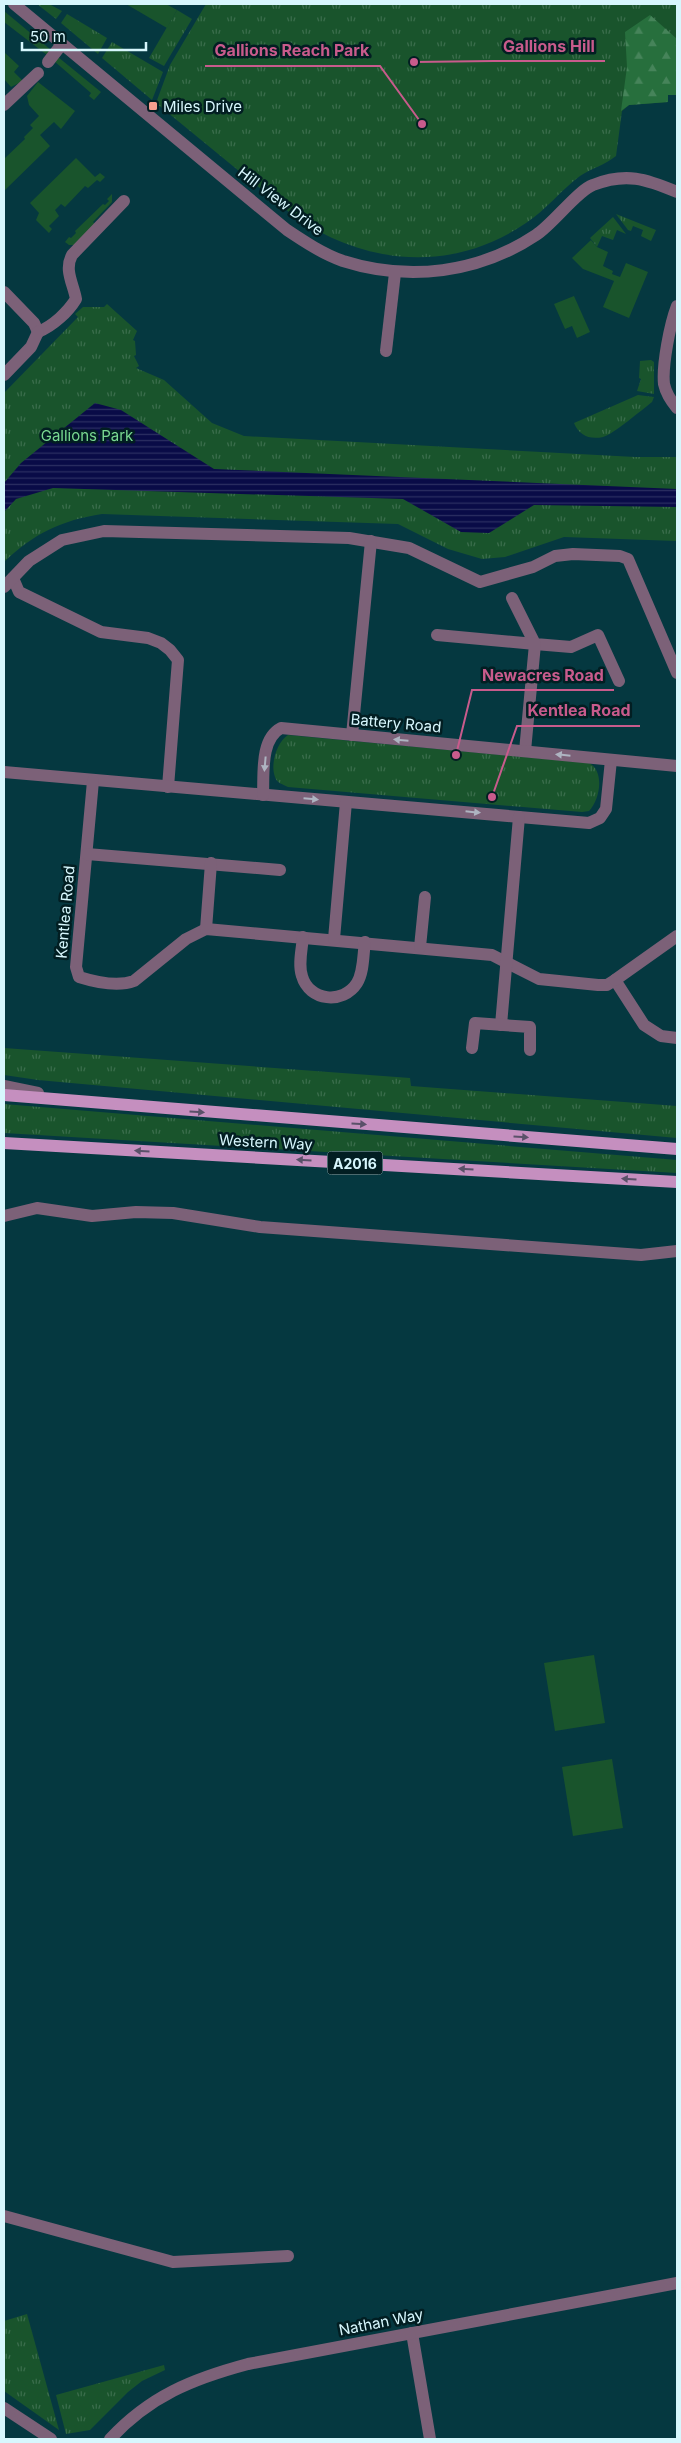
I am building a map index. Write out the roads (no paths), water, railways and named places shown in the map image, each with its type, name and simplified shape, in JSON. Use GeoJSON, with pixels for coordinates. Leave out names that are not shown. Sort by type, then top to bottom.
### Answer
{"type":"FeatureCollection","features":[{"type":"Feature","properties":{"kind":"main road","name":"Western Way"},"geometry":{"type":"LineString","coordinates":[[4,1095],[677,1149]]}},
{"type":"Feature","properties":{"kind":"main road","name":"Western Way"},"geometry":{"type":"LineString","coordinates":[[4,1144],[677,1182]]}},
{"type":"Feature","properties":{"kind":"street","name":"Hill View Drive"},"geometry":{"type":"LineString","coordinates":[[14,4],[287,230],[315,248],[342,261],[395,272],[442,271],[485,262],[536,235],[590,186],[610,179],[625,177],[649,180],[677,192]]}},
{"type":"Feature","properties":{"kind":"street"},"geometry":{"type":"LineString","coordinates":[[48,62],[62,44]]}},
{"type":"Feature","properties":{"kind":"street"},"geometry":{"type":"LineString","coordinates":[[4,105],[38,73]]}},
{"type":"Feature","properties":{"kind":"street"},"geometry":{"type":"LineString","coordinates":[[4,375],[31,347],[38,332],[48,327],[71,307],[76,299],[68,262],[72,255],[124,201]]}},
{"type":"Feature","properties":{"kind":"street"},"geometry":{"type":"LineString","coordinates":[[386,351],[395,272]]}},
{"type":"Feature","properties":{"kind":"street"},"geometry":{"type":"LineString","coordinates":[[4,292],[34,323],[38,332]]}},
{"type":"Feature","properties":{"kind":"street"},"geometry":{"type":"LineString","coordinates":[[677,306],[668,338],[664,384],[670,399],[677,408]]}},
{"type":"Feature","properties":{"kind":"street"},"geometry":{"type":"LineString","coordinates":[[4,587],[29,561],[62,540],[104,531],[349,538],[409,548],[480,582],[533,567],[555,556],[573,554],[620,556],[628,560],[677,673]]}},
{"type":"Feature","properties":{"kind":"street"},"geometry":{"type":"LineString","coordinates":[[352,735],[371,541]]}},
{"type":"Feature","properties":{"kind":"street"},"geometry":{"type":"LineString","coordinates":[[13,578],[19,592],[101,632],[148,638],[161,643],[178,660],[168,787]]}},
{"type":"Feature","properties":{"kind":"street"},"geometry":{"type":"LineString","coordinates":[[512,598],[535,644],[525,751]]}},
{"type":"Feature","properties":{"kind":"street"},"geometry":{"type":"LineString","coordinates":[[437,635],[571,647],[598,635],[619,681]]}},
{"type":"Feature","properties":{"kind":"street","name":"Battery Road"},"geometry":{"type":"LineString","coordinates":[[263,795],[267,741],[273,732],[281,728],[677,766]]}},
{"type":"Feature","properties":{"kind":"street"},"geometry":{"type":"LineString","coordinates":[[4,772],[589,823],[600,818],[606,809],[611,760]]}},
{"type":"Feature","properties":{"kind":"street","name":"Kentlea Road"},"geometry":{"type":"LineString","coordinates":[[93,780],[76,967],[79,977],[90,981],[127,984],[134,981],[186,939],[206,929]]}},
{"type":"Feature","properties":{"kind":"street"},"geometry":{"type":"LineString","coordinates":[[334,939],[346,802]]}},
{"type":"Feature","properties":{"kind":"street"},"geometry":{"type":"LineString","coordinates":[[501,1025],[519,817]]}},
{"type":"Feature","properties":{"kind":"street","name":"Kentlea Road"},"geometry":{"type":"LineString","coordinates":[[87,854],[280,870]]}},
{"type":"Feature","properties":{"kind":"street"},"geometry":{"type":"LineString","coordinates":[[211,863],[206,929],[334,939],[492,955],[539,979],[607,985],[677,936]]}},
{"type":"Feature","properties":{"kind":"street"},"geometry":{"type":"LineString","coordinates":[[420,947],[425,897]]}},
{"type":"Feature","properties":{"kind":"street"},"geometry":{"type":"LineString","coordinates":[[303,937],[302,976],[306,986],[314,994],[326,998],[339,997],[351,990],[358,982],[365,942]]}},
{"type":"Feature","properties":{"kind":"street"},"geometry":{"type":"LineString","coordinates":[[615,980],[644,1025],[661,1036],[677,1038]]}},
{"type":"Feature","properties":{"kind":"street"},"geometry":{"type":"LineString","coordinates":[[472,1048],[475,1023],[530,1027],[530,1050]]}},
{"type":"Feature","properties":{"kind":"street","name":"Western Way"},"geometry":{"type":"LineString","coordinates":[[4,1086],[113,1105]]}},
{"type":"Feature","properties":{"kind":"street"},"geometry":{"type":"LineString","coordinates":[[4,1216],[37,1208],[92,1216],[136,1212],[173,1213],[270,1227],[641,1254],[677,1250]]}},
{"type":"Feature","properties":{"kind":"street"},"geometry":{"type":"LineString","coordinates":[[4,2216],[173,2262],[288,2256]]}},
{"type":"Feature","properties":{"kind":"street","name":"Nathan Way"},"geometry":{"type":"LineString","coordinates":[[110,2439],[147,2405],[188,2383],[213,2373],[248,2364],[677,2283]]}},
{"type":"Feature","properties":{"kind":"street"},"geometry":{"type":"LineString","coordinates":[[412,2333],[430,2439]]}},
{"type":"Feature","properties":{"kind":"street"},"geometry":{"type":"LineString","coordinates":[[4,2408],[51,2439]]}},
{"type":"Feature","properties":{"kind":"place","name":"Gallions Hill"},"geometry":{"type":"Point","coordinates":[414,62]}},
{"type":"Feature","properties":{"kind":"place","name":"Miles Drive"},"geometry":{"type":"Point","coordinates":[153,106]}},
{"type":"Feature","properties":{"kind":"place","name":"Gallions Reach Park"},"geometry":{"type":"Point","coordinates":[422,124]}},
{"type":"Feature","properties":{"kind":"place","name":"Newacres Road"},"geometry":{"type":"Point","coordinates":[456,755]}},
{"type":"Feature","properties":{"kind":"place","name":"Kentlea Road"},"geometry":{"type":"Point","coordinates":[492,797]}},
{"type":"Feature","properties":{"kind":"park label","name":"Gallions Park"},"geometry":{"type":"Point","coordinates":[87,435]}}]}
